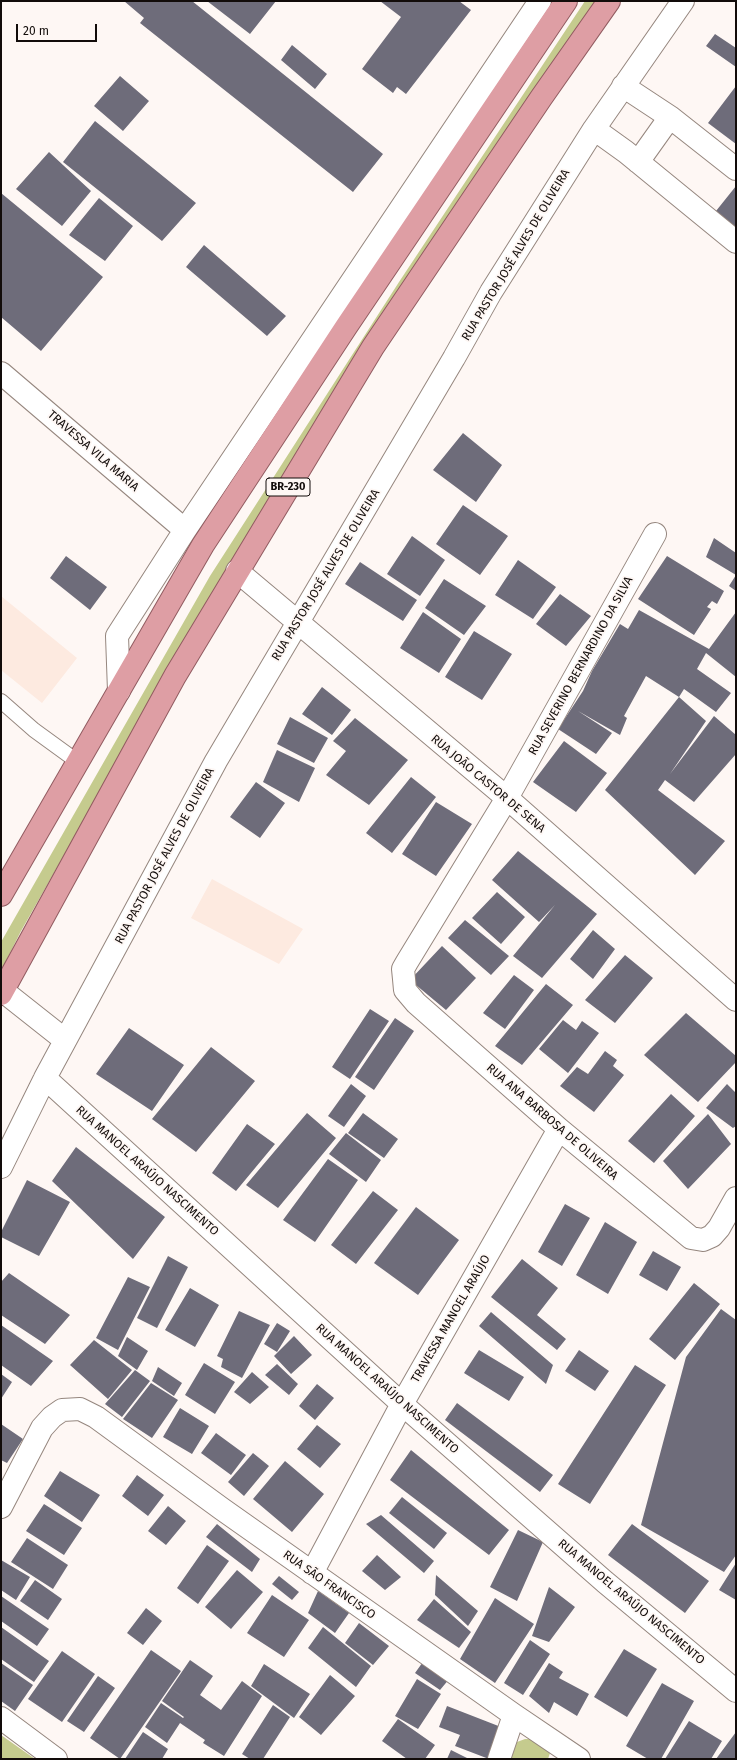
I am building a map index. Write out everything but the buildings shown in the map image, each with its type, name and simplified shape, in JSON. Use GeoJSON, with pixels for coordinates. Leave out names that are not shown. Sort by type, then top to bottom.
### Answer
{"type":"FeatureCollection","features":[{"type":"Feature","properties":{"kind":"highway","name":"BR-230"},"geometry":{"type":"LineString","coordinates":[[1,895],[203,545],[346,327],[566,1]]}},
{"type":"Feature","properties":{"kind":"highway","name":"BR-230"},"geometry":{"type":"LineString","coordinates":[[2,992],[175,676],[373,348],[541,98],[609,1]]}},
{"type":"Feature","properties":{"kind":"street"},"geometry":{"type":"LineString","coordinates":[[119,691],[117,636],[185,530],[540,1]]}},
{"type":"Feature","properties":{"kind":"street","name":"RUA PASTOR JOSÉ ALVES DE OLIVEIRA"},"geometry":{"type":"LineString","coordinates":[[1,1167],[45,1078],[216,761],[454,358],[491,292],[594,129],[683,1]]}},
{"type":"Feature","properties":{"kind":"street"},"geometry":{"type":"LineString","coordinates":[[623,86],[670,117],[736,169]]}},
{"type":"Feature","properties":{"kind":"street"},"geometry":{"type":"LineString","coordinates":[[638,162],[670,117]]}},
{"type":"Feature","properties":{"kind":"street"},"geometry":{"type":"LineString","coordinates":[[594,129],[638,162],[736,242]]}},
{"type":"Feature","properties":{"kind":"street","name":"TRAVESSA VILA MARIA"},"geometry":{"type":"LineString","coordinates":[[1,372],[185,530]]}},
{"type":"Feature","properties":{"kind":"street","name":"RUA SEVERINO BERNARDINO DA SILVA"},"geometry":{"type":"LineString","coordinates":[[416,1003],[405,990],[403,969],[507,798],[655,534]]}},
{"type":"Feature","properties":{"kind":"street","name":"RUA JOÃO CASTOR DE SENA"},"geometry":{"type":"LineString","coordinates":[[237,571],[298,624],[507,798],[736,1000]]}},
{"type":"Feature","properties":{"kind":"street"},"geometry":{"type":"LineString","coordinates":[[2,992],[66,1040]]}},
{"type":"Feature","properties":{"kind":"street","name":"RUA ANA BARBOSA DE OLIVEIRA"},"geometry":{"type":"LineString","coordinates":[[416,1003],[559,1129],[691,1238],[703,1240],[712,1236],[719,1228],[736,1198]]}},
{"type":"Feature","properties":{"kind":"street","name":"RUA MANOEL ARAÚJO NASCIMENTO"},"geometry":{"type":"LineString","coordinates":[[45,1078],[402,1404],[605,1582],[736,1691]]}},
{"type":"Feature","properties":{"kind":"street","name":"TRAVESSA MANOEL ARAÚJO"},"geometry":{"type":"LineString","coordinates":[[312,1573],[402,1404],[559,1129]]}},
{"type":"Feature","properties":{"kind":"street","name":"RUA SÃO FRANCISCO"},"geometry":{"type":"LineString","coordinates":[[1,1507],[42,1428],[52,1417],[62,1410],[80,1409],[96,1417],[312,1573],[574,1758]]}},
{"type":"Feature","properties":{"kind":"street"},"geometry":{"type":"LineString","coordinates":[[499,1759],[514,1715]]}},
{"type":"Feature","properties":{"kind":"street"},"geometry":{"type":"LineString","coordinates":[[1,1718],[56,1759]]}},
{"type":"Feature","properties":{"kind":"lane"},"geometry":{"type":"LineString","coordinates":[[1,701],[34,730],[78,762]]}},
{"type":"Feature","properties":{"kind":"shaded area"},"geometry":{"type":"Polygon","coordinates":[[[1,596],[77,658],[42,703],[1,670],[1,596]]]}},
{"type":"Feature","properties":{"kind":"shaded area"},"geometry":{"type":"Polygon","coordinates":[[[212,879],[303,929],[279,964],[191,918],[212,879]]]}},
{"type":"Feature","properties":{"kind":"green space"},"geometry":{"type":"Polygon","coordinates":[[[585,1],[601,1],[216,587],[21,931],[1,971],[1,942],[210,576],[399,282],[585,1]]]}},
{"type":"Feature","properties":{"kind":"green space"},"geometry":{"type":"Polygon","coordinates":[[[1,1735],[35,1759],[1,1759],[1,1735]]]}},
{"type":"Feature","properties":{"kind":"green space"},"geometry":{"type":"Polygon","coordinates":[[[525,1739],[538,1739],[547,1747],[550,1753],[548,1759],[511,1759],[517,1742],[525,1739]]]}}]}
